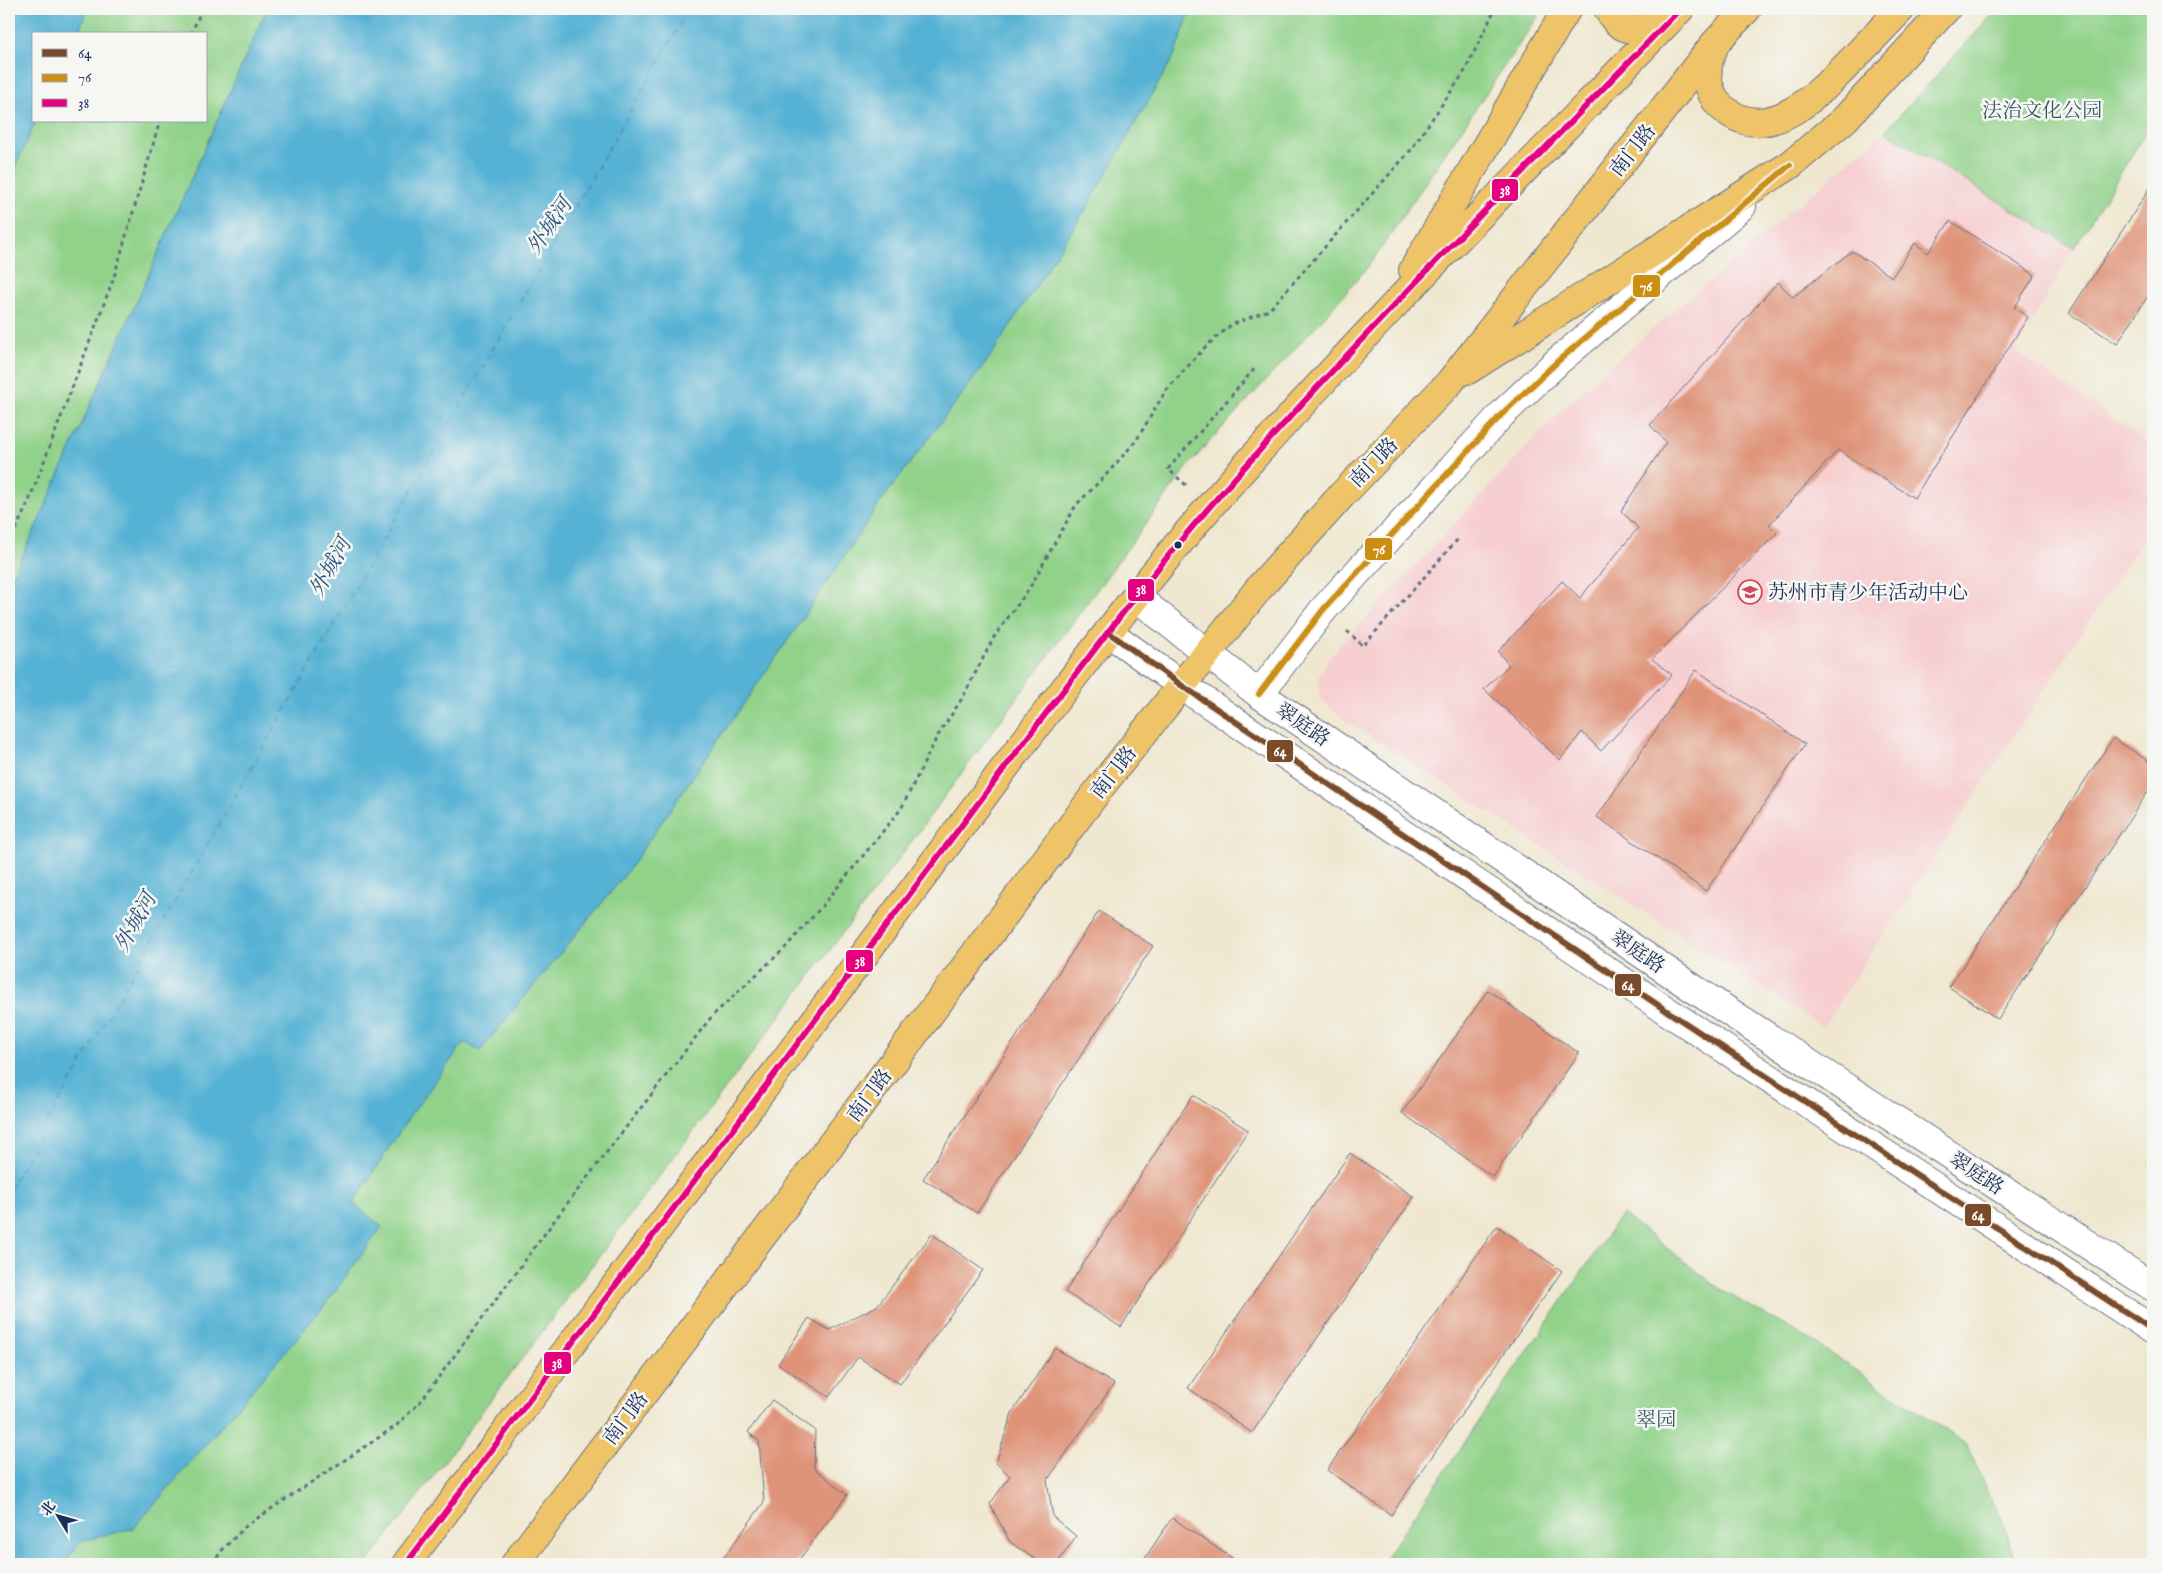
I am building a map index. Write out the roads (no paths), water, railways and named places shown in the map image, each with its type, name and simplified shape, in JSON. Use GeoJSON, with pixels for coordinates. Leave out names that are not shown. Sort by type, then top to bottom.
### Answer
{"type":"FeatureCollection","features":[{"type":"Feature","properties":{"kind":"main road"},"geometry":{"type":"LineString","coordinates":[[1390,311],[1567,9]]}},
{"type":"Feature","properties":{"kind":"main road"},"geometry":{"type":"LineString","coordinates":[[1608,9],[1621,25],[1642,30],[1680,9]]}},
{"type":"Feature","properties":{"kind":"main road"},"geometry":{"type":"LineString","coordinates":[[406,1564],[1034,729],[1136,597],[1249,463],[1390,311],[1680,9]]}},
{"type":"Feature","properties":{"kind":"main road","name":"南门路"},"geometry":{"type":"LineString","coordinates":[[515,1564],[1103,784],[1181,685],[1260,587],[1342,495],[1450,382],[1716,43],[1747,9]]}},
{"type":"Feature","properties":{"kind":"main road"},"geometry":{"type":"LineString","coordinates":[[1716,43],[1709,58],[1707,76],[1709,85],[1718,103],[1736,117],[1747,121],[1768,121],[1792,111],[1814,96],[1901,9]]}},
{"type":"Feature","properties":{"kind":"main road"},"geometry":{"type":"LineString","coordinates":[[1450,382],[1790,165],[1844,120],[1946,9]]}},
{"type":"Feature","properties":{"kind":"street"},"geometry":{"type":"LineString","coordinates":[[1259,694],[1323,610],[1502,414],[1558,361],[1790,165]]}},
{"type":"Feature","properties":{"kind":"street","name":"翠庭路"},"geometry":{"type":"LineString","coordinates":[[1136,597],[1259,694],[1688,985],[2153,1287]]}},
{"type":"Feature","properties":{"kind":"street","name":"翠庭路"},"geometry":{"type":"LineString","coordinates":[[1108,632],[1181,685],[1659,1006],[2153,1330]]}},
{"type":"Feature","properties":{"kind":"water"},"geometry":{"type":"Polygon","coordinates":[[[9,9],[88,9],[78,32],[32,32],[32,122],[36,122],[9,180],[9,9]]]}},
{"type":"Feature","properties":{"kind":"water","name":"外城河"},"geometry":{"type":"Polygon","coordinates":[[[267,9],[1191,9],[1174,56],[1089,204],[988,360],[881,501],[799,624],[624,876],[480,1051],[464,1042],[407,1120],[353,1203],[382,1227],[325,1305],[134,1528],[81,1541],[64,1564],[9,1564],[9,584],[267,9]]]}},
{"type":"Feature","properties":{"kind":"place","name":"苏州市青少年活动中心"},"geometry":{"type":"Point","coordinates":[1750,592]}},
{"type":"Feature","properties":{"kind":"park label","name":"法治文化公园"},"geometry":{"type":"Point","coordinates":[2042,110]}},
{"type":"Feature","properties":{"kind":"park label","name":"翠园"},"geometry":{"type":"Point","coordinates":[1656,1419]}}]}
